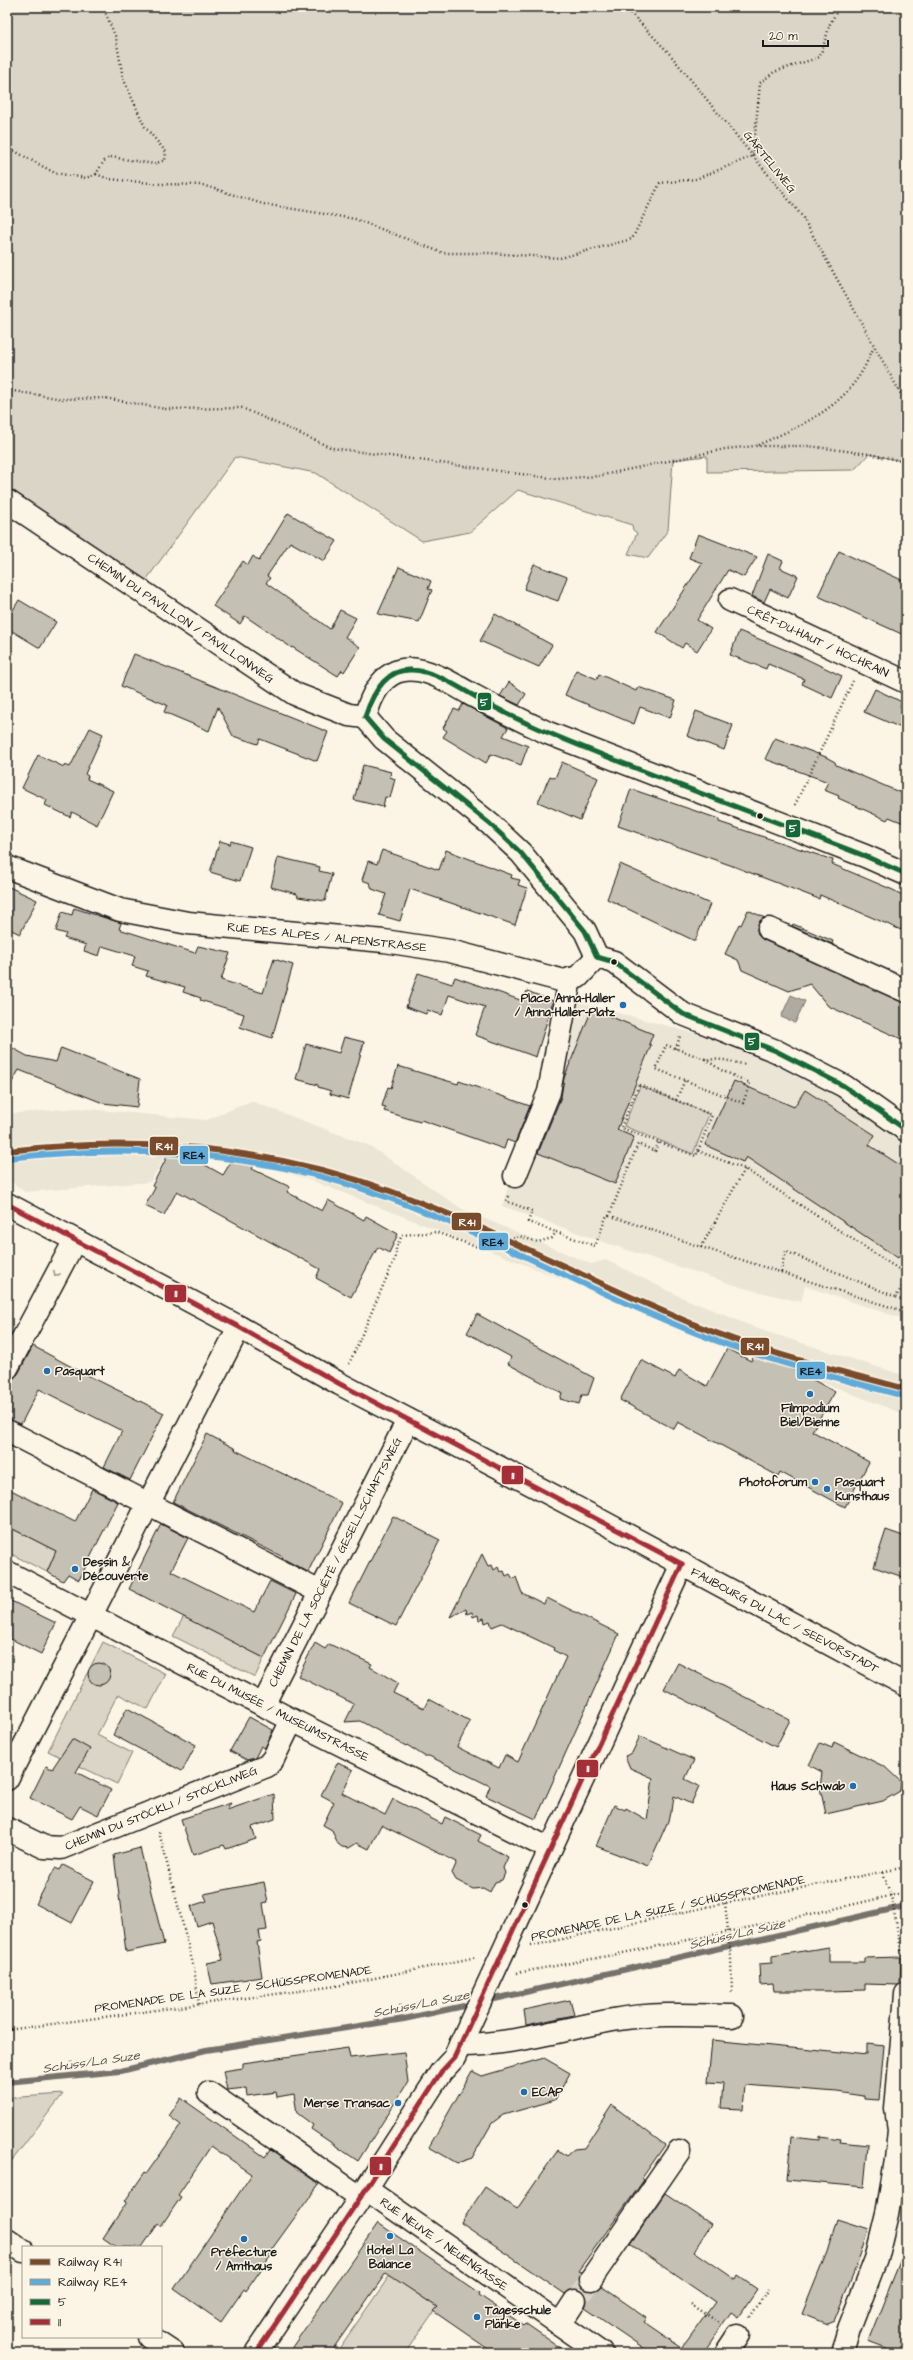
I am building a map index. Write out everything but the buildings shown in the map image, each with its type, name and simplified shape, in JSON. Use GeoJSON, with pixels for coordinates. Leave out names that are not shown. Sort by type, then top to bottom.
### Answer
{"type":"FeatureCollection","features":[{"type":"Feature","properties":{"kind":"street","name":"CHEMIN DU PAVILLON / PAVILLONWEG"},"geometry":{"type":"LineString","coordinates":[[7,501],[295,694],[349,715],[365,716]]}},
{"type":"Feature","properties":{"kind":"street","name":"CRÊT-DU-HAUT / HOCHRAIN"},"geometry":{"type":"LineString","coordinates":[[730,600],[906,682]]}},
{"type":"Feature","properties":{"kind":"street"},"geometry":{"type":"LineString","coordinates":[[906,874],[785,825],[548,733],[507,714],[433,673],[422,670],[402,671],[385,680],[373,696],[365,716],[384,739],[490,824],[521,853],[585,931],[597,957],[614,962],[683,1014],[776,1051],[844,1086],[906,1130]]}},
{"type":"Feature","properties":{"kind":"street","name":"RUE DES ALPES / ALPENSTRASSE"},"geometry":{"type":"LineString","coordinates":[[7,867],[120,910],[188,924],[384,941],[450,951],[555,979],[570,979]]}},
{"type":"Feature","properties":{"kind":"street"},"geometry":{"type":"LineString","coordinates":[[769,929],[906,991]]}},
{"type":"Feature","properties":{"kind":"street"},"geometry":{"type":"LineString","coordinates":[[515,1176],[549,1092],[570,979],[578,977],[597,957]]}},
{"type":"Feature","properties":{"kind":"street","name":"FAUBOURG DU LAC / SEEVORSTADT"},"geometry":{"type":"LineString","coordinates":[[7,1204],[239,1327],[340,1384],[682,1564],[906,1686]]}},
{"type":"Feature","properties":{"kind":"street"},"geometry":{"type":"LineString","coordinates":[[7,1368],[75,1240]]}},
{"type":"Feature","properties":{"kind":"street"},"geometry":{"type":"LineString","coordinates":[[7,1779],[93,1615],[239,1327]]}},
{"type":"Feature","properties":{"kind":"street","name":"CHEMIN DE LA SOCIÉTÉ / GESELLSCHAFTSWEG"},"geometry":{"type":"LineString","coordinates":[[263,1705],[408,1420]]}},
{"type":"Feature","properties":{"kind":"street"},"geometry":{"type":"LineString","coordinates":[[7,1431],[320,1592]]}},
{"type":"Feature","properties":{"kind":"street"},"geometry":{"type":"LineString","coordinates":[[256,2353],[363,2193],[464,2036],[492,1980],[550,1849],[682,1564]]}},
{"type":"Feature","properties":{"kind":"street","name":"RUE DU MUSÉE / MUSEUMSTRASSE"},"geometry":{"type":"LineString","coordinates":[[7,1572],[93,1615],[292,1720],[550,1849]]}},
{"type":"Feature","properties":{"kind":"street","name":"CHEMIN DU STÖCKLI / STÖCKLIWEG"},"geometry":{"type":"LineString","coordinates":[[7,1829],[44,1847],[56,1849],[267,1766],[273,1759],[292,1720]]}},
{"type":"Feature","properties":{"kind":"street"},"geometry":{"type":"LineString","coordinates":[[842,2353],[848,2329],[876,2259],[883,2235],[902,2129],[896,2109],[906,1994]]}},
{"type":"Feature","properties":{"kind":"street"},"geometry":{"type":"LineString","coordinates":[[464,2036],[498,2043],[615,2019],[667,2015],[732,2016]]}},
{"type":"Feature","properties":{"kind":"street","name":"RUE NEUVE / NEUENGASSE"},"geometry":{"type":"LineString","coordinates":[[209,2093],[363,2193],[602,2353]]}},
{"type":"Feature","properties":{"kind":"street"},"geometry":{"type":"LineString","coordinates":[[591,2279],[679,2152]]}},
{"type":"Feature","properties":{"kind":"street"},"geometry":{"type":"LineString","coordinates":[[7,2240],[22,2250]]}},
{"type":"Feature","properties":{"kind":"street"},"geometry":{"type":"LineString","coordinates":[[560,2324],[575,2301]]}},
{"type":"Feature","properties":{"kind":"street"},"geometry":{"type":"LineString","coordinates":[[726,2353],[738,2335]]}},
{"type":"Feature","properties":{"kind":"street"},"geometry":{"type":"LineString","coordinates":[[150,2338],[173,2353]]}},
{"type":"Feature","properties":{"kind":"path"},"geometry":{"type":"LineString","coordinates":[[7,147],[55,173],[86,178],[96,174],[104,161],[111,157],[154,164],[165,160],[166,155],[164,148],[145,127],[123,78],[116,38],[103,7]]}},
{"type":"Feature","properties":{"kind":"path","name":"GÄRTELIWEG"},"geometry":{"type":"LineString","coordinates":[[625,7],[668,52],[802,216],[906,403]]}},
{"type":"Feature","properties":{"kind":"path"},"geometry":{"type":"LineString","coordinates":[[96,174],[109,179],[161,184],[202,185],[263,204],[355,219],[443,253],[489,253],[560,258],[632,240],[660,183],[696,179],[753,156],[760,83],[774,72],[820,57],[830,24],[839,7]]}},
{"type":"Feature","properties":{"kind":"path"},"geometry":{"type":"LineString","coordinates":[[755,446],[801,425],[837,402],[857,380],[874,347]]}},
{"type":"Feature","properties":{"kind":"path"},"geometry":{"type":"LineString","coordinates":[[7,390],[63,399],[105,398],[165,409],[242,408],[332,448],[557,478],[598,476],[725,449],[755,446],[809,446],[906,462]]}},
{"type":"Feature","properties":{"kind":"path"},"geometry":{"type":"LineString","coordinates":[[785,825],[862,661]]}},
{"type":"Feature","properties":{"kind":"path"},"geometry":{"type":"LineString","coordinates":[[676,1049],[680,1035]]}},
{"type":"Feature","properties":{"kind":"path"},"geometry":{"type":"LineString","coordinates":[[666,1045],[705,1059],[721,1070],[750,1083],[743,1104],[656,1069],[666,1045]]}},
{"type":"Feature","properties":{"kind":"path"},"geometry":{"type":"LineString","coordinates":[[705,1059],[724,1060],[754,1066]]}},
{"type":"Feature","properties":{"kind":"path"},"geometry":{"type":"LineString","coordinates":[[676,1100],[685,1080]]}},
{"type":"Feature","properties":{"kind":"path"},"geometry":{"type":"LineString","coordinates":[[639,1085],[676,1100],[712,1115],[696,1156],[621,1128],[639,1085]]}},
{"type":"Feature","properties":{"kind":"path"},"geometry":{"type":"LineString","coordinates":[[515,1176],[506,1201],[532,1211],[528,1222],[595,1246],[638,1144],[656,1152],[659,1142]]}},
{"type":"Feature","properties":{"kind":"path"},"geometry":{"type":"LineString","coordinates":[[698,1151],[745,1169],[906,1274]]}},
{"type":"Feature","properties":{"kind":"path"},"geometry":{"type":"LineString","coordinates":[[701,1247],[745,1169]]}},
{"type":"Feature","properties":{"kind":"path"},"geometry":{"type":"LineString","coordinates":[[614,1217],[701,1247],[906,1312]]}},
{"type":"Feature","properties":{"kind":"path"},"geometry":{"type":"LineString","coordinates":[[349,1366],[396,1256],[396,1248],[402,1235],[436,1232],[474,1246],[490,1248],[519,1236],[538,1242],[552,1238],[556,1232]]}},
{"type":"Feature","properties":{"kind":"path"},"geometry":{"type":"LineString","coordinates":[[781,1272],[786,1251],[906,1302]]}},
{"type":"Feature","properties":{"kind":"path"},"geometry":{"type":"LineString","coordinates":[[896,1297],[906,1280]]}},
{"type":"Feature","properties":{"kind":"path"},"geometry":{"type":"LineString","coordinates":[[153,1810],[194,1968],[199,2005]]}},
{"type":"Feature","properties":{"kind":"path","name":"PROMENADE DE LA SUZE / SCHÜSSPROMENADE"},"geometry":{"type":"LineString","coordinates":[[7,2030],[336,1986],[504,1952],[725,1903],[906,1867]]}},
{"type":"Feature","properties":{"kind":"path"},"geometry":{"type":"LineString","coordinates":[[883,1872],[892,1900],[902,1955],[906,1962]]}},
{"type":"Feature","properties":{"kind":"path"},"geometry":{"type":"LineString","coordinates":[[516,1973],[728,1933],[827,1912],[906,1892]]}},
{"type":"Feature","properties":{"kind":"path"},"geometry":{"type":"LineString","coordinates":[[725,1903],[731,1958],[732,2016]]}},
{"type":"Feature","properties":{"kind":"shaded area"},"geometry":{"type":"Polygon","coordinates":[[[7,7],[906,7],[906,462],[869,454],[854,470],[707,472],[707,456],[673,460],[668,530],[648,558],[628,554],[637,533],[633,530],[632,525],[518,490],[470,532],[422,541],[316,473],[235,457],[144,583],[7,490],[7,7]]]}},
{"type":"Feature","properties":{"kind":"shaded area"},"geometry":{"type":"Polygon","coordinates":[[[791,995],[805,1001],[795,1023],[781,1017],[791,995]]]}},
{"type":"Feature","properties":{"kind":"shaded area"},"geometry":{"type":"Polygon","coordinates":[[[574,1001],[705,1036],[768,1058],[824,1086],[906,1141],[906,1320],[805,1286],[801,1302],[744,1288],[603,1242],[502,1206],[539,1093],[574,1001]]]}},
{"type":"Feature","properties":{"kind":"shaded area"},"geometry":{"type":"Polygon","coordinates":[[[640,1086],[709,1114],[693,1154],[624,1126],[640,1086]]]}},
{"type":"Feature","properties":{"kind":"shaded area"},"geometry":{"type":"Polygon","coordinates":[[[251,1101],[370,1146],[462,1209],[591,1264],[606,1260],[681,1297],[761,1330],[906,1376],[906,1415],[308,1179],[254,1165],[168,1152],[150,1182],[25,1192],[7,1179],[7,1114],[77,1108],[207,1120],[251,1101]]]}},
{"type":"Feature","properties":{"kind":"shaded area"},"geometry":{"type":"Polygon","coordinates":[[[7,1526],[56,1551],[47,1572],[7,1552],[7,1526]]]}},
{"type":"Feature","properties":{"kind":"shaded area"},"geometry":{"type":"Polygon","coordinates":[[[184,1616],[264,1658],[255,1677],[173,1636],[184,1616]]]}},
{"type":"Feature","properties":{"kind":"shaded area"},"geometry":{"type":"Polygon","coordinates":[[[103,1642],[166,1674],[148,1709],[118,1694],[97,1735],[132,1753],[117,1784],[48,1751],[103,1642]]]}},
{"type":"Feature","properties":{"kind":"shaded area"},"geometry":{"type":"Polygon","coordinates":[[[63,2094],[7,2167],[7,2098],[63,2094]]]}},
{"type":"Feature","properties":{"kind":"shaded area"},"geometry":{"type":"Polygon","coordinates":[[[390,2275],[437,2307],[405,2353],[336,2353],[390,2275]]]}},
{"type":"Feature","properties":{"kind":"waterway","name":"Schüss/La Suze"},"geometry":{"type":"LineString","coordinates":[[486,2001],[906,1906]]}},
{"type":"Feature","properties":{"kind":"waterway","name":"Schüss/La Suze"},"geometry":{"type":"LineString","coordinates":[[7,2082],[121,2071],[206,2050],[404,2019],[473,2004]]}},
{"type":"Feature","properties":{"kind":"tunnel"},"geometry":{"type":"LineString","coordinates":[[575,2301],[591,2279]]}},
{"type":"Feature","properties":{"kind":"rail line","name":"R41"},"geometry":{"type":"LineString","coordinates":[[7,1151],[104,1145],[153,1145],[201,1148],[296,1164],[343,1176],[390,1191],[468,1222],[659,1310],[723,1336],[749,1345],[906,1389]]}},
{"type":"Feature","properties":{"kind":"rail line","name":"RE4"},"geometry":{"type":"LineString","coordinates":[[8,1158],[56,1154],[153,1152],[249,1162],[296,1171],[343,1183],[428,1213],[657,1317],[722,1343],[773,1360],[904,1396]]}},
{"type":"Feature","properties":{"kind":"transit line","name":"5"},"geometry":{"type":"LineString","coordinates":[[365,717],[381,684],[394,673],[412,670],[429,673],[521,721],[588,749],[865,856],[906,874]]}},
{"type":"Feature","properties":{"kind":"transit line","name":"5"},"geometry":{"type":"LineString","coordinates":[[365,717],[384,739],[490,824],[521,853],[585,931],[597,957]]}},
{"type":"Feature","properties":{"kind":"transit line","name":"5"},"geometry":{"type":"LineString","coordinates":[[597,957],[614,962],[683,1014],[776,1051],[844,1086],[906,1130]]}},
{"type":"Feature","properties":{"kind":"transit line","name":"11"},"geometry":{"type":"LineString","coordinates":[[7,1204],[239,1327],[340,1384],[682,1564]]}},
{"type":"Feature","properties":{"kind":"transit line","name":"11"},"geometry":{"type":"LineString","coordinates":[[256,2353],[366,2189],[441,2072],[454,2058],[682,1564]]}},
{"type":"Feature","properties":{"kind":"place","name":"Place Anna-Haller / Anna-Haller-Platz"},"geometry":{"type":"Point","coordinates":[623,1005]}},
{"type":"Feature","properties":{"kind":"place","name":"Pasquart"},"geometry":{"type":"Point","coordinates":[47,1371]}},
{"type":"Feature","properties":{"kind":"place","name":"Filmpodium Biel/Bienne"},"geometry":{"type":"Point","coordinates":[810,1394]}},
{"type":"Feature","properties":{"kind":"place","name":"Photoforum"},"geometry":{"type":"Point","coordinates":[815,1482]}},
{"type":"Feature","properties":{"kind":"place","name":"Pasquart Kunsthaus"},"geometry":{"type":"Point","coordinates":[827,1489]}},
{"type":"Feature","properties":{"kind":"place","name":"Dessin & Découverte"},"geometry":{"type":"Point","coordinates":[75,1569]}},
{"type":"Feature","properties":{"kind":"place","name":"Haus Schwab"},"geometry":{"type":"Point","coordinates":[853,1786]}},
{"type":"Feature","properties":{"kind":"place","name":"ECAP"},"geometry":{"type":"Point","coordinates":[524,2092]}},
{"type":"Feature","properties":{"kind":"place","name":"Merse Transac"},"geometry":{"type":"Point","coordinates":[398,2103]}},
{"type":"Feature","properties":{"kind":"place","name":"Hotel La Balance"},"geometry":{"type":"Point","coordinates":[390,2236]}},
{"type":"Feature","properties":{"kind":"place","name":"Préfecture / Amthaus"},"geometry":{"type":"Point","coordinates":[244,2239]}},
{"type":"Feature","properties":{"kind":"place","name":"Tagesschule Plänke"},"geometry":{"type":"Point","coordinates":[477,2317]}}]}
